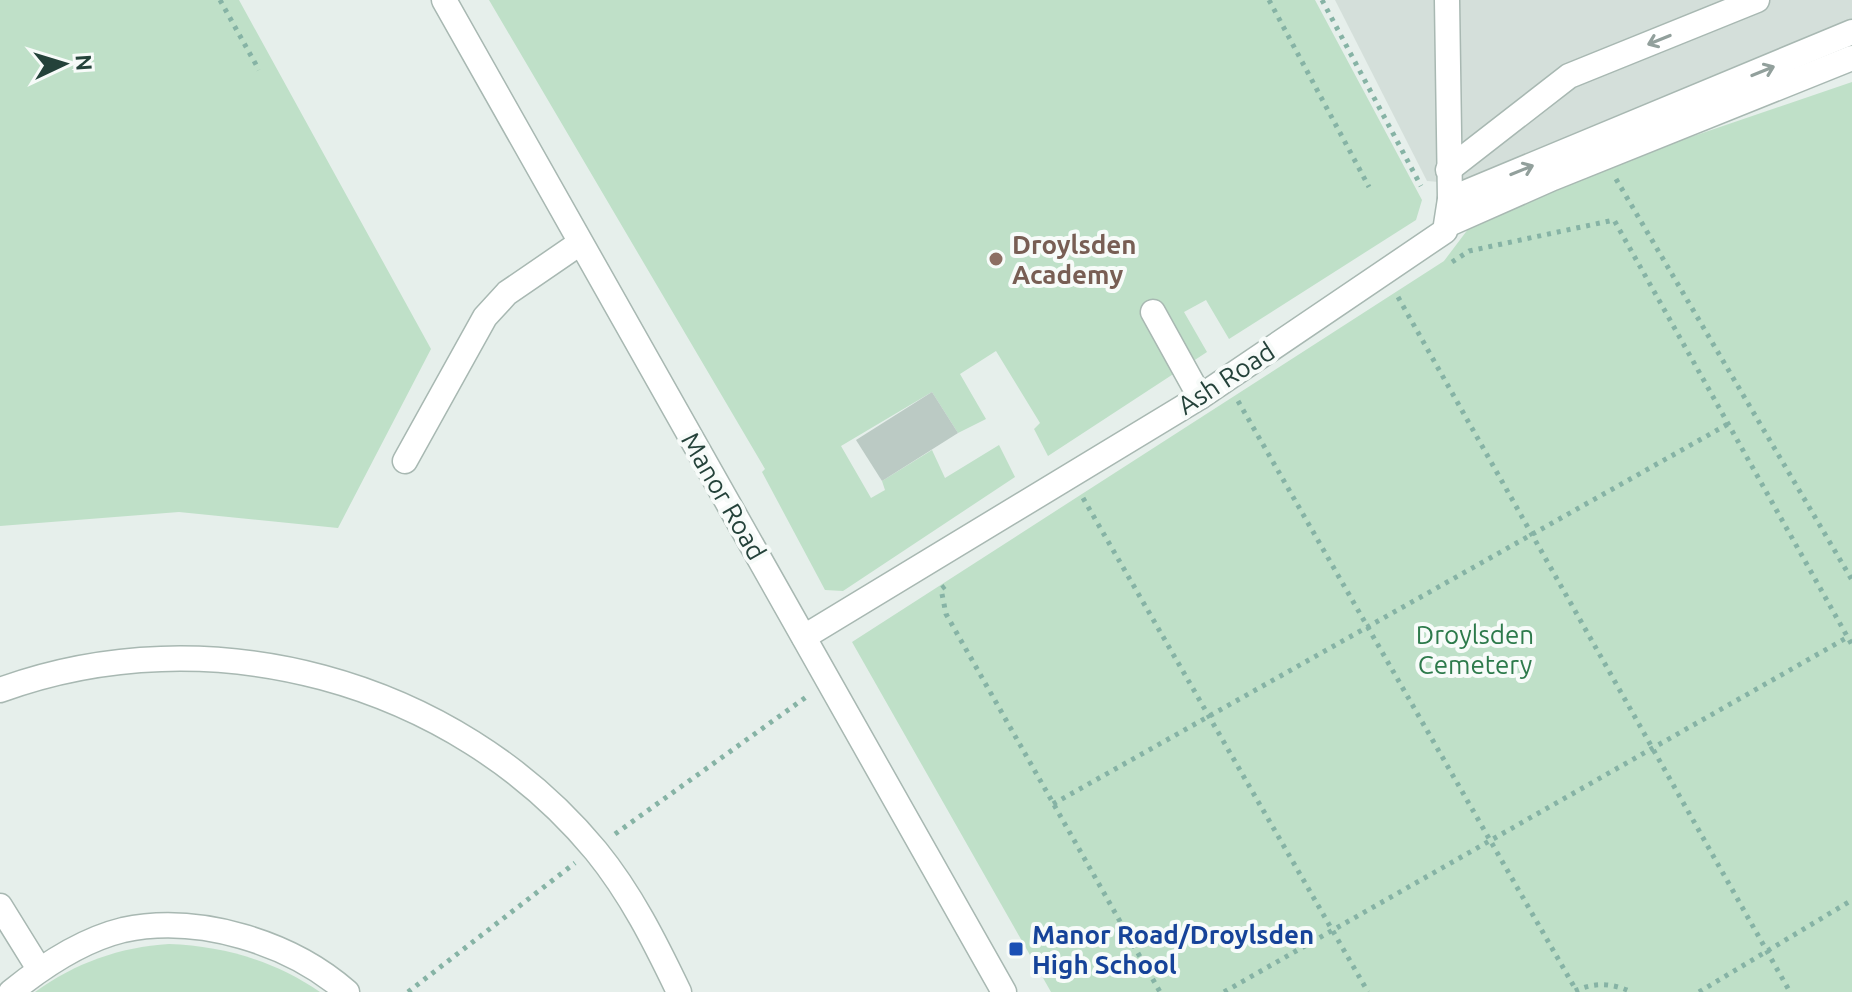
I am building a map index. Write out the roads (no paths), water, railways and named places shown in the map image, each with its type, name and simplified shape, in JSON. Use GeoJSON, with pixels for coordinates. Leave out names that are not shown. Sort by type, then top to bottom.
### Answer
{"type":"FeatureCollection","features":[{"type":"Feature","properties":{"kind":"street","name":"Manor Road"},"geometry":{"type":"LineString","coordinates":[[444,0],[1004,992]]}},
{"type":"Feature","properties":{"kind":"street"},"geometry":{"type":"LineString","coordinates":[[1447,0],[1450,199],[1447,228]]}},
{"type":"Feature","properties":{"kind":"street"},"geometry":{"type":"LineString","coordinates":[[1448,170],[1569,76],[1757,0]]}},
{"type":"Feature","properties":{"kind":"street"},"geometry":{"type":"LineString","coordinates":[[1450,199],[1852,32]]}},
{"type":"Feature","properties":{"kind":"street","name":"Ash Road"},"geometry":{"type":"LineString","coordinates":[[804,637],[1200,397],[1447,228],[1603,158],[1852,58]]}},
{"type":"Feature","properties":{"kind":"street"},"geometry":{"type":"LineString","coordinates":[[405,461],[485,317],[507,293],[580,243]]}},
{"type":"Feature","properties":{"kind":"street"},"geometry":{"type":"LineString","coordinates":[[1153,312],[1200,397]]}},
{"type":"Feature","properties":{"kind":"street"},"geometry":{"type":"LineString","coordinates":[[0,690],[96,664],[151,656],[211,657],[265,663],[330,678],[384,697],[490,755],[543,798],[584,839],[637,907],[679,992]]}},
{"type":"Feature","properties":{"kind":"street"},"geometry":{"type":"LineString","coordinates":[[0,906],[39,969]]}},
{"type":"Feature","properties":{"kind":"street"},"geometry":{"type":"LineString","coordinates":[[11,992],[39,969],[97,939],[124,930],[198,929],[239,935],[271,947],[304,961],[347,992]]}},
{"type":"Feature","properties":{"kind":"place","name":"Droylsden Academy"},"geometry":{"type":"Point","coordinates":[996,259]}},
{"type":"Feature","properties":{"kind":"place","name":"Manor Road/Droylsden High School"},"geometry":{"type":"Point","coordinates":[1016,949]}},
{"type":"Feature","properties":{"kind":"park label","name":"Droylsden Cemetery"},"geometry":{"type":"Point","coordinates":[1475,649]}}]}
